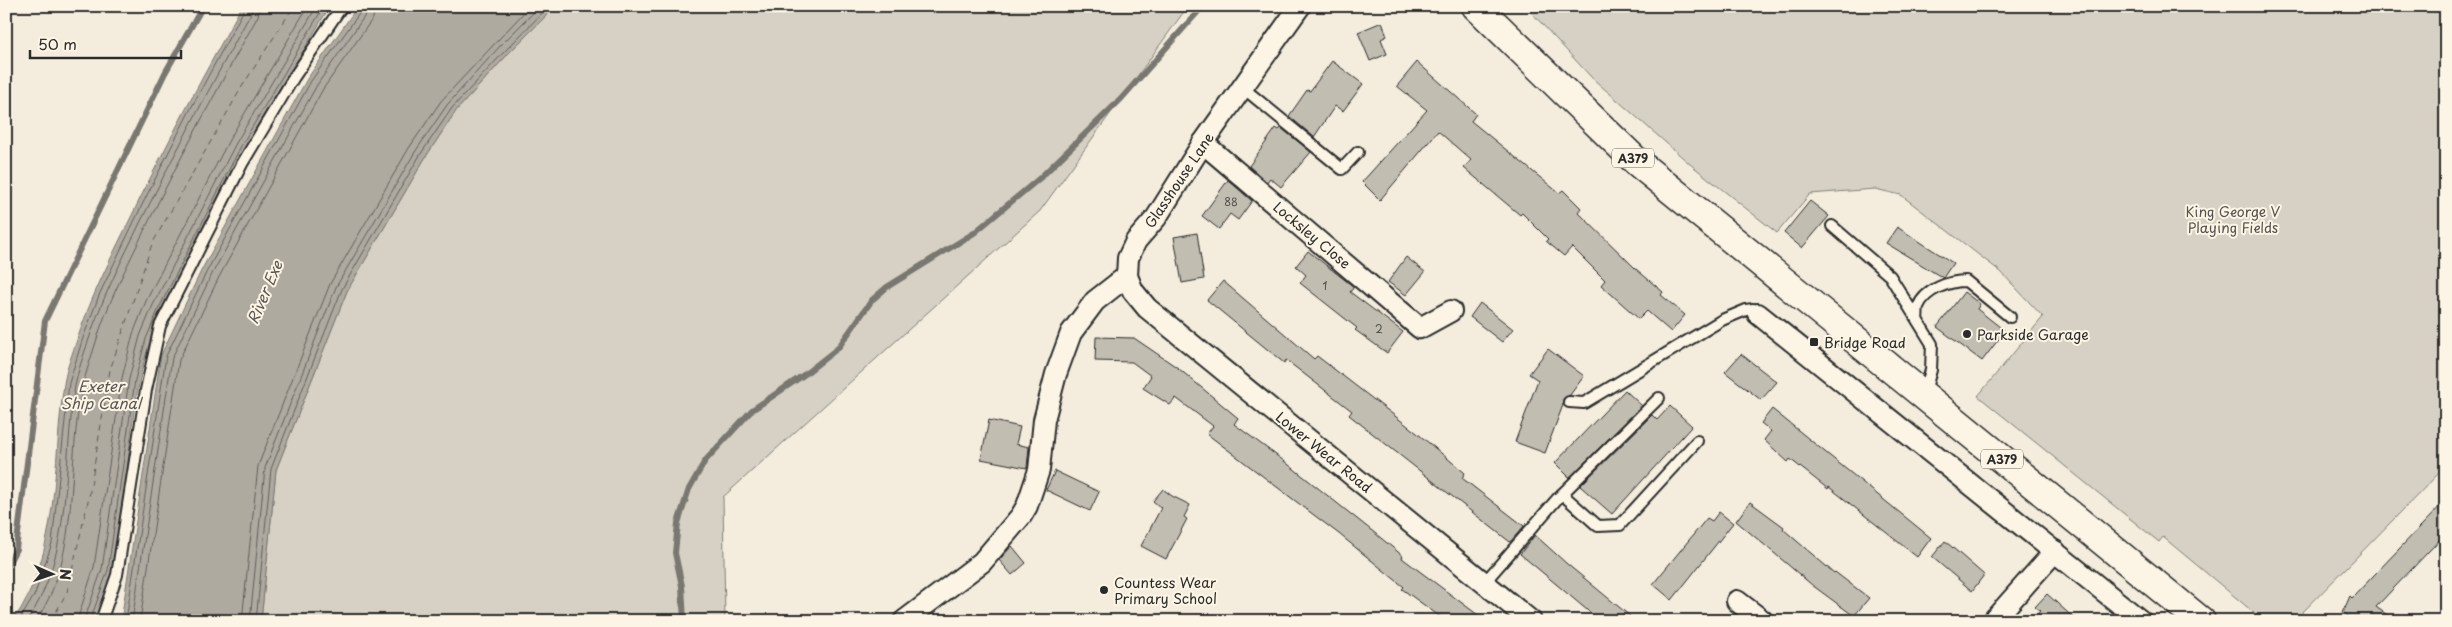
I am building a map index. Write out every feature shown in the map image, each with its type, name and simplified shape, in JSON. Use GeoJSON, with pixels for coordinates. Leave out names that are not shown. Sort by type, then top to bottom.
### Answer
{"type":"FeatureCollection","features":[{"type":"Feature","properties":{"kind":"main road","name":"A379"},"geometry":{"type":"LineString","coordinates":[[1476,6],[1637,162],[2201,621]]}},
{"type":"Feature","properties":{"kind":"street","name":"Glasshouse Lane"},"geometry":{"type":"LineString","coordinates":[[1127,276],[1128,258],[1136,241],[1156,218],[1203,143],[1300,6]]}},
{"type":"Feature","properties":{"kind":"street","name":"Locksley Close"},"geometry":{"type":"LineString","coordinates":[[1203,143],[1414,334],[1451,311]]}},
{"type":"Feature","properties":{"kind":"street","name":"Lower Wear Road"},"geometry":{"type":"LineString","coordinates":[[1127,276],[1133,292],[1147,308],[1483,584],[1531,621]]}},
{"type":"Feature","properties":{"kind":"street"},"geometry":{"type":"LineString","coordinates":[[904,621],[982,562],[1021,516],[1027,506],[1039,470],[1044,420],[1056,374],[1071,333],[1095,301],[1127,276]]}},
{"type":"Feature","properties":{"kind":"street"},"geometry":{"type":"LineString","coordinates":[[1758,314],[2141,621]]}},
{"type":"Feature","properties":{"kind":"street"},"geometry":{"type":"LineString","coordinates":[[1993,621],[2055,551]]}},
{"type":"Feature","properties":{"kind":"street"},"geometry":{"type":"LineString","coordinates":[[1737,601],[1759,620]]}},
{"type":"Feature","properties":{"kind":"lane"},"geometry":{"type":"LineString","coordinates":[[101,621],[118,567],[146,390],[160,326],[242,164],[294,77],[342,6]]}},
{"type":"Feature","properties":{"kind":"lane"},"geometry":{"type":"LineString","coordinates":[[1242,87],[1342,169],[1358,152]]}},
{"type":"Feature","properties":{"kind":"lane"},"geometry":{"type":"LineString","coordinates":[[1832,226],[1890,276],[1932,344],[1931,370],[1924,396]]}},
{"type":"Feature","properties":{"kind":"lane"},"geometry":{"type":"LineString","coordinates":[[1917,319],[1918,306],[1931,292],[1945,284],[1960,281],[1966,281],[2010,317]]}},
{"type":"Feature","properties":{"kind":"lane"},"geometry":{"type":"LineString","coordinates":[[1569,402],[1584,403],[1722,320],[1746,310],[1753,310],[1758,314]]}},
{"type":"Feature","properties":{"kind":"lane"},"geometry":{"type":"LineString","coordinates":[[1483,584],[1562,494],[1659,398]]}},
{"type":"Feature","properties":{"kind":"lane"},"geometry":{"type":"LineString","coordinates":[[1562,494],[1598,526],[1620,525],[1696,441]]}},
{"type":"Feature","properties":{"kind":"green space"},"geometry":{"type":"Polygon","coordinates":[[[556,6],[1188,6],[1040,211],[723,497],[725,621],[261,621],[276,470],[347,291],[425,158],[456,111],[508,54],[556,6]]]}},
{"type":"Feature","properties":{"kind":"green space","name":"King George V Playing Fields"},"geometry":{"type":"Polygon","coordinates":[[[1537,6],[2446,6],[2446,466],[2294,621],[2264,621],[2163,537],[2159,542],[1978,396],[2043,317],[2001,272],[1901,195],[1875,189],[1810,194],[1777,233],[1690,164],[1592,78],[1531,12],[1537,6]]]}},
{"type":"Feature","properties":{"kind":"water","name":"Exeter Ship Canal"},"geometry":{"type":"Polygon","coordinates":[[[242,6],[330,6],[231,178],[161,313],[151,339],[141,373],[134,409],[116,553],[108,588],[95,621],[13,621],[28,594],[40,566],[47,537],[52,507],[64,384],[68,366],[84,321],[103,274],[146,187],[242,6]]]}},
{"type":"Feature","properties":{"kind":"water","name":"River Exe"},"geometry":{"type":"Polygon","coordinates":[[[358,6],[556,6],[508,54],[456,111],[425,158],[347,291],[276,470],[261,621],[121,621],[161,355],[202,269],[307,79],[358,6]]]}},
{"type":"Feature","properties":{"kind":"building"},"geometry":{"type":"Polygon","coordinates":[[[1382,22],[1387,36],[1381,39],[1387,54],[1370,61],[1358,32],[1382,22]]]}},
{"type":"Feature","properties":{"kind":"building"},"geometry":{"type":"Polygon","coordinates":[[[1332,61],[1363,84],[1343,111],[1335,106],[1314,137],[1289,116],[1307,90],[1310,91],[1332,61]]]}},
{"type":"Feature","properties":{"kind":"building"},"geometry":{"type":"Polygon","coordinates":[[[1417,62],[1476,114],[1471,121],[1559,193],[1563,190],[1581,208],[1578,212],[1636,269],[1663,292],[1661,295],[1685,315],[1671,332],[1647,311],[1639,319],[1601,285],[1605,280],[1572,247],[1564,256],[1546,241],[1548,239],[1522,213],[1520,215],[1464,168],[1471,160],[1438,131],[1380,200],[1362,182],[1427,110],[1397,86],[1417,62]]]}},
{"type":"Feature","properties":{"kind":"building"},"geometry":{"type":"Polygon","coordinates":[[[1276,128],[1279,130],[1281,128],[1311,152],[1281,187],[1270,178],[1267,182],[1249,166],[1276,128]]]}},
{"type":"Feature","properties":{"kind":"building"},"geometry":{"type":"Polygon","coordinates":[[[1228,180],[1252,201],[1238,220],[1230,214],[1219,229],[1202,216],[1228,180]]]}},
{"type":"Feature","properties":{"kind":"building"},"geometry":{"type":"Polygon","coordinates":[[[1810,201],[1829,216],[1802,248],[1784,233],[1810,201]]]}},
{"type":"Feature","properties":{"kind":"building"},"geometry":{"type":"Polygon","coordinates":[[[1897,227],[1953,263],[1943,278],[1886,243],[1897,227]]]}},
{"type":"Feature","properties":{"kind":"building"},"geometry":{"type":"Polygon","coordinates":[[[1197,233],[1204,279],[1182,283],[1174,237],[1197,233]]]}},
{"type":"Feature","properties":{"kind":"building"},"geometry":{"type":"Polygon","coordinates":[[[1308,251],[1354,287],[1350,292],[1403,332],[1387,353],[1355,330],[1357,328],[1300,283],[1306,275],[1296,266],[1308,251]]]}},
{"type":"Feature","properties":{"kind":"building"},"geometry":{"type":"Polygon","coordinates":[[[1406,257],[1425,272],[1406,295],[1388,282],[1406,257]]]}},
{"type":"Feature","properties":{"kind":"building"},"geometry":{"type":"Polygon","coordinates":[[[1223,281],[1314,359],[1317,356],[1417,433],[1465,473],[1462,478],[1524,526],[1510,542],[1349,415],[1352,411],[1286,360],[1284,363],[1207,300],[1223,281]]]}},
{"type":"Feature","properties":{"kind":"building"},"geometry":{"type":"Polygon","coordinates":[[[1964,292],[1980,304],[1977,309],[2005,331],[1982,361],[1937,327],[1964,292]]]}},
{"type":"Feature","properties":{"kind":"building"},"geometry":{"type":"Polygon","coordinates":[[[1480,303],[1513,329],[1502,342],[1470,317],[1480,303]]]}},
{"type":"Feature","properties":{"kind":"building"},"geometry":{"type":"Polygon","coordinates":[[[1096,337],[1134,338],[1178,368],[1238,418],[1234,424],[1376,534],[1403,556],[1402,558],[1486,621],[1446,621],[1402,589],[1404,587],[1339,534],[1207,434],[1213,426],[1176,398],[1170,405],[1143,388],[1151,376],[1132,362],[1095,361],[1096,337]]]}},
{"type":"Feature","properties":{"kind":"building"},"geometry":{"type":"Polygon","coordinates":[[[1548,349],[1584,376],[1570,395],[1563,399],[1563,405],[1545,453],[1515,442],[1538,380],[1529,374],[1548,349]]]}},
{"type":"Feature","properties":{"kind":"building"},"geometry":{"type":"Polygon","coordinates":[[[1741,354],[1777,382],[1761,400],[1725,372],[1741,354]]]}},
{"type":"Feature","properties":{"kind":"building"},"geometry":{"type":"Polygon","coordinates":[[[1625,390],[1642,406],[1570,477],[1568,476],[1555,463],[1625,390]]]}},
{"type":"Feature","properties":{"kind":"building"},"geometry":{"type":"Polygon","coordinates":[[[1670,406],[1692,426],[1612,514],[1580,486],[1652,415],[1657,420],[1670,406]]]}},
{"type":"Feature","properties":{"kind":"building"},"geometry":{"type":"Polygon","coordinates":[[[1772,409],[1931,538],[1917,557],[1829,487],[1828,489],[1790,459],[1788,462],[1764,440],[1771,431],[1761,423],[1772,409]]]}},
{"type":"Feature","properties":{"kind":"building"},"geometry":{"type":"Polygon","coordinates":[[[989,420],[1020,427],[1016,444],[1029,447],[1027,468],[981,459],[989,420]]]}},
{"type":"Feature","properties":{"kind":"building"},"geometry":{"type":"Polygon","coordinates":[[[1055,471],[1099,492],[1090,511],[1046,490],[1055,471]]]}},
{"type":"Feature","properties":{"kind":"building"},"geometry":{"type":"Polygon","coordinates":[[[1163,489],[1190,505],[1184,517],[1187,519],[1166,559],[1141,546],[1161,508],[1153,501],[1163,489]]]}},
{"type":"Feature","properties":{"kind":"building"},"geometry":{"type":"Polygon","coordinates":[[[2446,500],[2446,533],[2376,607],[2396,621],[2354,621],[2343,612],[2350,596],[2352,598],[2446,500]]]}},
{"type":"Feature","properties":{"kind":"building"},"geometry":{"type":"Polygon","coordinates":[[[1750,502],[1784,527],[1783,529],[1834,573],[1869,598],[1854,616],[1812,585],[1736,521],[1750,502]]]}},
{"type":"Feature","properties":{"kind":"building"},"geometry":{"type":"Polygon","coordinates":[[[1719,512],[1733,523],[1672,600],[1653,584],[1707,518],[1712,521],[1719,512]]]}},
{"type":"Feature","properties":{"kind":"building"},"geometry":{"type":"Polygon","coordinates":[[[1535,535],[1636,621],[1600,621],[1520,554],[1535,535]]]}},
{"type":"Feature","properties":{"kind":"building"},"geometry":{"type":"Polygon","coordinates":[[[1945,541],[1984,575],[1972,591],[1932,557],[1945,541]]]}},
{"type":"Feature","properties":{"kind":"building"},"geometry":{"type":"Polygon","coordinates":[[[1012,546],[1026,563],[1012,575],[999,560],[1012,546]]]}},
{"type":"Feature","properties":{"kind":"building"},"geometry":{"type":"Polygon","coordinates":[[[2047,594],[2077,621],[2031,621],[2040,611],[2035,607],[2047,594]]]}},
{"type":"Feature","properties":{"kind":"waterway"},"geometry":{"type":"LineString","coordinates":[[6,568],[16,549],[45,321],[165,73],[203,6]]}},
{"type":"Feature","properties":{"kind":"waterway"},"geometry":{"type":"LineString","coordinates":[[684,621],[682,586],[675,553],[678,523],[689,489],[705,461],[752,410],[805,374],[838,348],[872,300],[887,287],[974,233],[1041,177],[1121,99],[1203,6]]}},
{"type":"Feature","properties":{"kind":"ferry route"},"geometry":{"type":"LineString","coordinates":[[51,621],[67,592],[89,497],[110,370],[152,244],[243,85],[294,6]]}},
{"type":"Feature","properties":{"kind":"place","name":"Parkside Garage"},"geometry":{"type":"Point","coordinates":[1967,334]}},
{"type":"Feature","properties":{"kind":"place","name":"Bridge Road"},"geometry":{"type":"Point","coordinates":[1814,342]}},
{"type":"Feature","properties":{"kind":"place","name":"Countess Wear Primary School"},"geometry":{"type":"Point","coordinates":[1104,590]}}]}
